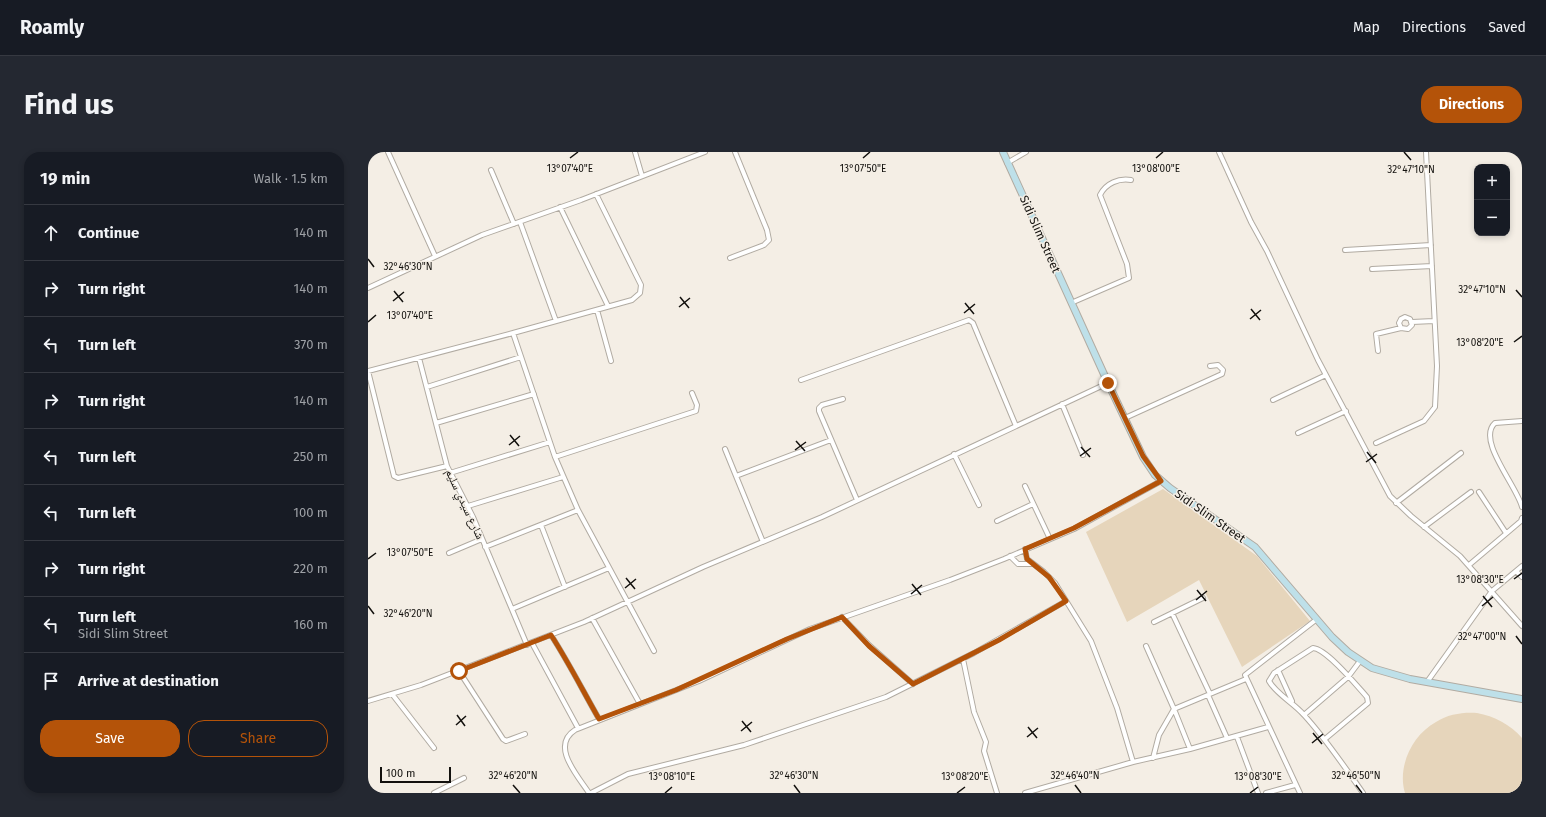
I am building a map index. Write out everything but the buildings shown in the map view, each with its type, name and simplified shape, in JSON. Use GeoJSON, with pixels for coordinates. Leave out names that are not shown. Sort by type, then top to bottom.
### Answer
{"type":"FeatureCollection","features":[{"type":"Feature","properties":{"kind":"main road","name":"Sidi Slim Street"},"geometry":{"type":"LineString","coordinates":[[1003,152],[1108,383],[1146,462],[1161,481],[1255,547],[1340,646],[1360,661],[1392,674],[1522,699]]}},
{"type":"Feature","properties":{"kind":"street"},"geometry":{"type":"LineString","coordinates":[[388,152],[435,256]]}},
{"type":"Feature","properties":{"kind":"street"},"geometry":{"type":"LineString","coordinates":[[636,152],[642,176]]}},
{"type":"Feature","properties":{"kind":"street"},"geometry":{"type":"LineString","coordinates":[[368,288],[482,235],[596,194],[702,152]]}},
{"type":"Feature","properties":{"kind":"street"},"geometry":{"type":"LineString","coordinates":[[730,258],[764,245],[769,240],[767,230],[735,152]]}},
{"type":"Feature","properties":{"kind":"street"},"geometry":{"type":"LineString","coordinates":[[1007,163],[1026,152]]}},
{"type":"Feature","properties":{"kind":"street"},"geometry":{"type":"LineString","coordinates":[[1220,152],[1250,222],[1267,251],[1326,375],[1385,487],[1396,503],[1469,565],[1522,626]]}},
{"type":"Feature","properties":{"kind":"street"},"geometry":{"type":"LineString","coordinates":[[1376,443],[1424,421],[1435,407],[1437,366],[1426,152]]}},
{"type":"Feature","properties":{"kind":"street"},"geometry":{"type":"LineString","coordinates":[[491,170],[514,224]]}},
{"type":"Feature","properties":{"kind":"street"},"geometry":{"type":"LineString","coordinates":[[1071,303],[1129,278],[1127,264],[1100,195],[1104,189],[1115,181],[1131,180]]}},
{"type":"Feature","properties":{"kind":"street"},"geometry":{"type":"LineString","coordinates":[[447,466],[398,478],[394,476],[368,371],[597,310],[632,300],[637,297],[642,290],[596,194]]}},
{"type":"Feature","properties":{"kind":"street"},"geometry":{"type":"LineString","coordinates":[[560,207],[608,306]]}},
{"type":"Feature","properties":{"kind":"street"},"geometry":{"type":"LineString","coordinates":[[520,222],[556,321]]}},
{"type":"Feature","properties":{"kind":"street"},"geometry":{"type":"LineString","coordinates":[[1345,250],[1431,245]]}},
{"type":"Feature","properties":{"kind":"street"},"geometry":{"type":"LineString","coordinates":[[1372,270],[1432,266]]}},
{"type":"Feature","properties":{"kind":"street"},"geometry":{"type":"LineString","coordinates":[[597,310],[611,361]]}},
{"type":"Feature","properties":{"kind":"street"},"geometry":{"type":"LineString","coordinates":[[1401,328],[1399,323],[1403,317],[1409,318],[1412,322],[1434,321]]}},
{"type":"Feature","properties":{"kind":"street"},"geometry":{"type":"LineString","coordinates":[[801,380],[969,320],[973,323],[1016,426]]}},
{"type":"Feature","properties":{"kind":"street"},"geometry":{"type":"LineString","coordinates":[[1378,351],[1376,334],[1401,328],[1408,329],[1412,322]]}},
{"type":"Feature","properties":{"kind":"street"},"geometry":{"type":"LineString","coordinates":[[513,333],[563,477],[578,510],[654,651]]}},
{"type":"Feature","properties":{"kind":"street"},"geometry":{"type":"LineString","coordinates":[[427,387],[522,357]]}},
{"type":"Feature","properties":{"kind":"street","name":"شارع سيدي سليم"},"geometry":{"type":"LineString","coordinates":[[419,358],[447,466],[468,506],[527,645]]}},
{"type":"Feature","properties":{"kind":"street"},"geometry":{"type":"LineString","coordinates":[[1125,418],[1222,374],[1223,370],[1218,365],[1210,366]]}},
{"type":"Feature","properties":{"kind":"street"},"geometry":{"type":"LineString","coordinates":[[1273,400],[1326,375]]}},
{"type":"Feature","properties":{"kind":"street"},"geometry":{"type":"LineString","coordinates":[[368,701],[459,671],[592,618],[857,500],[1108,383]]}},
{"type":"Feature","properties":{"kind":"street"},"geometry":{"type":"LineString","coordinates":[[555,457],[696,411],[698,404],[692,393]]}},
{"type":"Feature","properties":{"kind":"street"},"geometry":{"type":"LineString","coordinates":[[436,423],[534,394]]}},
{"type":"Feature","properties":{"kind":"street"},"geometry":{"type":"LineString","coordinates":[[843,399],[822,405],[818,411],[857,500]]}},
{"type":"Feature","properties":{"kind":"street"},"geometry":{"type":"LineString","coordinates":[[1062,404],[1083,455]]}},
{"type":"Feature","properties":{"kind":"street"},"geometry":{"type":"LineString","coordinates":[[1298,433],[1346,411]]}},
{"type":"Feature","properties":{"kind":"street"},"geometry":{"type":"LineString","coordinates":[[1522,420],[1495,423],[1489,430],[1491,447],[1506,473],[1522,507]]}},
{"type":"Feature","properties":{"kind":"street"},"geometry":{"type":"LineString","coordinates":[[736,476],[831,440]]}},
{"type":"Feature","properties":{"kind":"street"},"geometry":{"type":"LineString","coordinates":[[450,473],[550,442]]}},
{"type":"Feature","properties":{"kind":"street"},"geometry":{"type":"LineString","coordinates":[[725,450],[763,542]]}},
{"type":"Feature","properties":{"kind":"street"},"geometry":{"type":"LineString","coordinates":[[1396,503],[1461,453]]}},
{"type":"Feature","properties":{"kind":"street"},"geometry":{"type":"LineString","coordinates":[[954,454],[979,505]]}},
{"type":"Feature","properties":{"kind":"street"},"geometry":{"type":"LineString","coordinates":[[468,506],[563,477]]}},
{"type":"Feature","properties":{"kind":"street"},"geometry":{"type":"LineString","coordinates":[[1066,601],[963,659],[886,697],[834,713],[776,735],[666,766],[628,774],[590,793],[568,760],[564,748],[567,736],[578,728],[706,677],[792,636],[842,617],[950,580],[1010,556],[1074,528],[1161,481]]}},
{"type":"Feature","properties":{"kind":"street"},"geometry":{"type":"LineString","coordinates":[[1024,486],[1050,539]]}},
{"type":"Feature","properties":{"kind":"street"},"geometry":{"type":"LineString","coordinates":[[1424,527],[1471,492]]}},
{"type":"Feature","properties":{"kind":"street"},"geometry":{"type":"LineString","coordinates":[[1479,492],[1506,533]]}},
{"type":"Feature","properties":{"kind":"street"},"geometry":{"type":"LineString","coordinates":[[997,522],[1033,504]]}},
{"type":"Feature","properties":{"kind":"street"},"geometry":{"type":"LineString","coordinates":[[485,547],[578,510]]}},
{"type":"Feature","properties":{"kind":"street"},"geometry":{"type":"LineString","coordinates":[[1469,565],[1522,518]]}},
{"type":"Feature","properties":{"kind":"street"},"geometry":{"type":"LineString","coordinates":[[541,525],[565,587]]}},
{"type":"Feature","properties":{"kind":"street"},"geometry":{"type":"LineString","coordinates":[[449,553],[482,539]]}},
{"type":"Feature","properties":{"kind":"street"},"geometry":{"type":"LineString","coordinates":[[1025,549],[1025,555],[1030,564],[1049,577],[1066,601],[1096,651],[1117,708],[1133,762]]}},
{"type":"Feature","properties":{"kind":"street"},"geometry":{"type":"LineString","coordinates":[[1010,556],[1018,564],[1030,564]]}},
{"type":"Feature","properties":{"kind":"street"},"geometry":{"type":"LineString","coordinates":[[1428,682],[1492,591],[1522,566]]}},
{"type":"Feature","properties":{"kind":"street"},"geometry":{"type":"LineString","coordinates":[[512,609],[610,568]]}},
{"type":"Feature","properties":{"kind":"street"},"geometry":{"type":"LineString","coordinates":[[1516,571],[1522,577]]}},
{"type":"Feature","properties":{"kind":"street"},"geometry":{"type":"LineString","coordinates":[[1154,622],[1203,598]]}},
{"type":"Feature","properties":{"kind":"street"},"geometry":{"type":"LineString","coordinates":[[1172,613],[1227,738]]}},
{"type":"Feature","properties":{"kind":"street"},"geometry":{"type":"LineString","coordinates":[[842,617],[869,646],[913,684]]}},
{"type":"Feature","properties":{"kind":"street"},"geometry":{"type":"LineString","coordinates":[[592,618],[640,704]]}},
{"type":"Feature","properties":{"kind":"street"},"geometry":{"type":"LineString","coordinates":[[1300,793],[1246,679],[1247,672],[1317,619]]}},
{"type":"Feature","properties":{"kind":"street"},"geometry":{"type":"LineString","coordinates":[[551,635],[572,667],[584,694],[599,719]]}},
{"type":"Feature","properties":{"kind":"street"},"geometry":{"type":"LineString","coordinates":[[532,643],[578,728]]}},
{"type":"Feature","properties":{"kind":"street"},"geometry":{"type":"LineString","coordinates":[[1146,646],[1190,749]]}},
{"type":"Feature","properties":{"kind":"street"},"geometry":{"type":"LineString","coordinates":[[1325,739],[1368,703],[1367,697],[1348,677],[1317,648],[1312,648],[1278,670],[1270,677],[1269,681],[1272,686],[1293,703],[1325,739],[1363,793]]}},
{"type":"Feature","properties":{"kind":"street"},"geometry":{"type":"LineString","coordinates":[[963,659],[974,712],[986,742],[984,751],[997,793]]}},
{"type":"Feature","properties":{"kind":"street"},"geometry":{"type":"LineString","coordinates":[[1304,715],[1348,677],[1360,661]]}},
{"type":"Feature","properties":{"kind":"street"},"geometry":{"type":"LineString","coordinates":[[1278,670],[1293,703]]}},
{"type":"Feature","properties":{"kind":"street"},"geometry":{"type":"LineString","coordinates":[[459,671],[503,740],[506,741],[525,734]]}},
{"type":"Feature","properties":{"kind":"street"},"geometry":{"type":"LineString","coordinates":[[1153,758],[1159,735],[1174,709],[1246,679]]}},
{"type":"Feature","properties":{"kind":"street"},"geometry":{"type":"LineString","coordinates":[[392,694],[434,748]]}},
{"type":"Feature","properties":{"kind":"street"},"geometry":{"type":"LineString","coordinates":[[1025,793],[1133,762],[1190,749],[1227,738],[1237,737],[1268,727]]}},
{"type":"Feature","properties":{"kind":"street"},"geometry":{"type":"LineString","coordinates":[[1237,737],[1258,793]]}},
{"type":"Feature","properties":{"kind":"street"},"geometry":{"type":"LineString","coordinates":[[434,793],[464,778]]}},
{"type":"Feature","properties":{"kind":"street"},"geometry":{"type":"LineString","coordinates":[[1266,793],[1296,785]]}},
{"type":"Feature","properties":{"kind":"shaded area"},"geometry":{"type":"Polygon","coordinates":[[[1163,489],[1257,556],[1310,621],[1242,667],[1199,580],[1127,622],[1086,532],[1163,489]]]}},
{"type":"Feature","properties":{"kind":"shaded area"},"geometry":{"type":"Polygon","coordinates":[[[1461,713],[1477,713],[1490,716],[1502,722],[1518,733],[1522,738],[1522,793],[1405,793],[1403,773],[1405,763],[1408,753],[1420,735],[1436,722],[1451,715],[1461,713]]]}},
{"type":"Feature","properties":{"kind":"route"},"geometry":{"type":"LineString","coordinates":[[459,671],[551,635],[572,667],[586,698],[599,719],[699,681],[787,639],[842,617],[869,646],[913,684],[999,640],[1066,601],[1055,583],[1044,572],[1030,564],[1025,555],[1025,549],[1074,528],[1161,481],[1149,468],[1108,383]]}}]}
